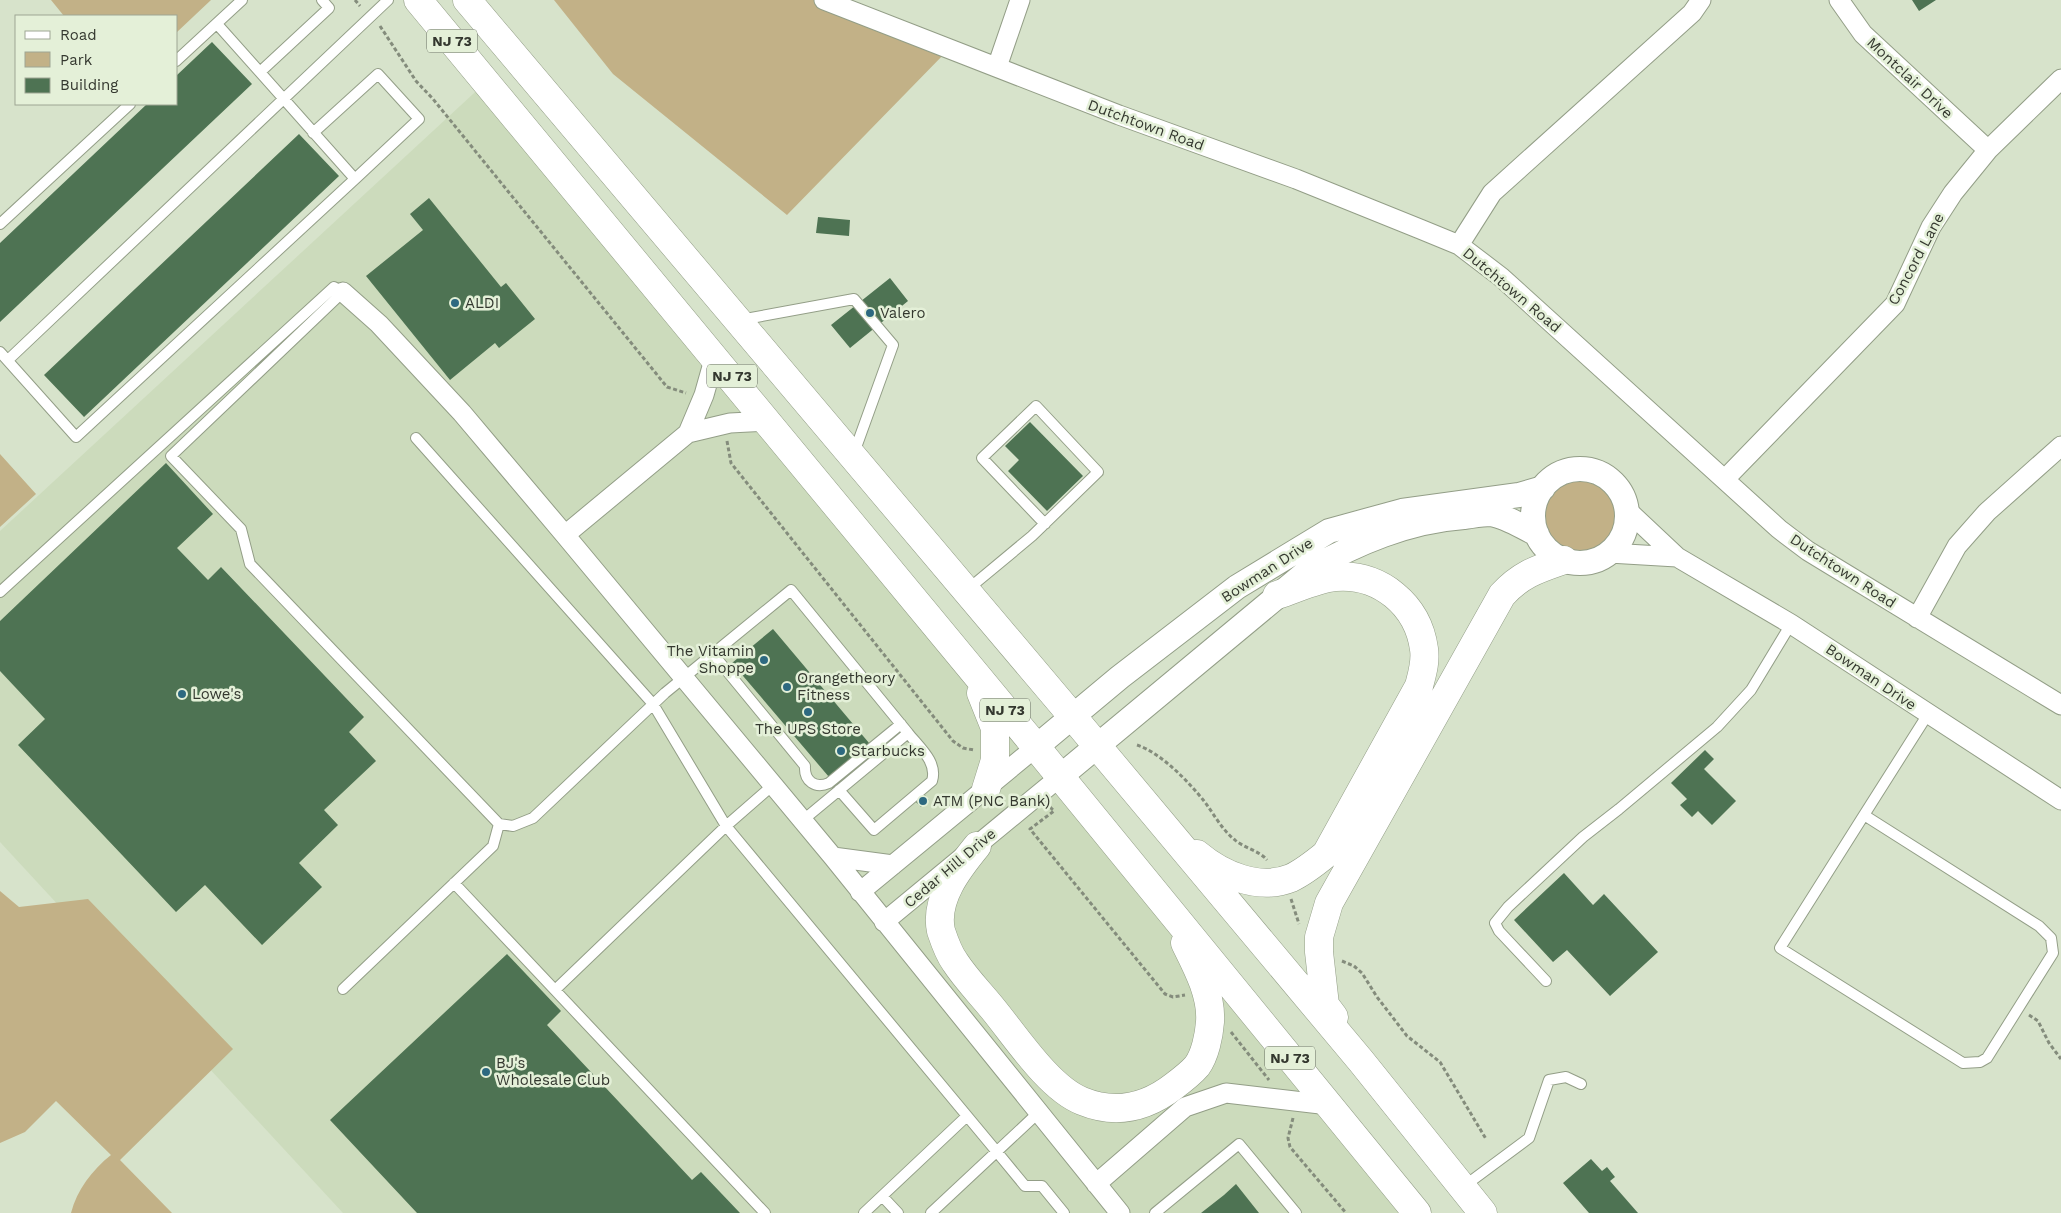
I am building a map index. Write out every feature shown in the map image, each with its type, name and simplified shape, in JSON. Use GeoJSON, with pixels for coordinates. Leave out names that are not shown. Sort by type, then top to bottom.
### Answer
{"type":"FeatureCollection","features":[{"type":"Feature","properties":{"kind":"highway","name":"NJ 73"},"geometry":{"type":"LineString","coordinates":[[418,0],[715,356],[974,673],[1061,776],[1417,1213]]}},
{"type":"Feature","properties":{"kind":"highway","name":"NJ 73"},"geometry":{"type":"LineString","coordinates":[[467,0],[1073,716],[1096,746],[1361,1061],[1483,1213]]}},
{"type":"Feature","properties":{"kind":"highway"},"geometry":{"type":"LineString","coordinates":[[1361,1061],[1356,1048],[1325,1005],[1320,970],[1319,937],[1329,903],[1502,595],[1514,582],[1527,574],[1564,560]]}},
{"type":"Feature","properties":{"kind":"highway"},"geometry":{"type":"LineString","coordinates":[[1145,804],[1199,856],[1224,872],[1241,879],[1264,883],[1290,878],[1309,868],[1326,854],[1419,686],[1424,669],[1424,650],[1420,632],[1413,616],[1402,601],[1388,590],[1371,582],[1335,577],[1277,595]]}},
{"type":"Feature","properties":{"kind":"highway"},"geometry":{"type":"LineString","coordinates":[[974,673],[995,728],[995,760],[986,788]]}},
{"type":"Feature","properties":{"kind":"highway"},"geometry":{"type":"LineString","coordinates":[[977,846],[956,871],[944,900],[941,914],[941,930],[954,961],[1050,1079],[1082,1101],[1118,1109],[1134,1107],[1159,1098],[1181,1081],[1197,1065],[1206,1042],[1210,1021],[1206,995],[1198,969],[1164,902]]}},
{"type":"Feature","properties":{"kind":"street","name":"Dutchtown Road"},"geometry":{"type":"LineString","coordinates":[[824,0],[1119,115],[1296,179],[1459,246],[1501,277],[1779,529],[1808,551],[2061,705]]}},
{"type":"Feature","properties":{"kind":"street"},"geometry":{"type":"LineString","coordinates":[[997,67],[1020,0]]}},
{"type":"Feature","properties":{"kind":"street"},"geometry":{"type":"LineString","coordinates":[[1459,246],[1492,194],[1692,13],[1701,0]]}},
{"type":"Feature","properties":{"kind":"street","name":"Montclair Drive"},"geometry":{"type":"LineString","coordinates":[[1839,0],[1863,34],[1988,150]]}},
{"type":"Feature","properties":{"kind":"street","name":"Concord Lane"},"geometry":{"type":"LineString","coordinates":[[1725,479],[1895,304],[1931,227],[1953,193],[1988,150],[2061,79]]}},
{"type":"Feature","properties":{"kind":"street"},"geometry":{"type":"LineString","coordinates":[[343,292],[379,324],[462,414],[565,535],[802,820],[1120,1213]]}},
{"type":"Feature","properties":{"kind":"street"},"geometry":{"type":"LineString","coordinates":[[688,433],[704,395],[715,356]]}},
{"type":"Feature","properties":{"kind":"street"},"geometry":{"type":"LineString","coordinates":[[565,535],[688,433],[730,423],[769,422]]}},
{"type":"Feature","properties":{"kind":"street"},"geometry":{"type":"LineString","coordinates":[[1918,618],[1957,546],[1987,512],[2061,446]]}},
{"type":"Feature","properties":{"kind":"street"},"geometry":{"type":"LineString","coordinates":[[1576,470],[1592,471],[1612,482],[1622,494],[1626,509],[1627,518],[1624,534],[1615,548],[1609,553],[1587,562],[1564,560],[1545,547],[1534,525],[1534,506],[1543,488],[1561,474],[1576,470]]}},
{"type":"Feature","properties":{"kind":"street","name":"Bowman Drive"},"geometry":{"type":"LineString","coordinates":[[1036,747],[1120,677],[1237,586],[1329,531],[1402,511],[1519,496],[1543,488]]}},
{"type":"Feature","properties":{"kind":"street","name":"Bowman Drive"},"geometry":{"type":"LineString","coordinates":[[1626,509],[1678,557],[1791,624],[2061,800]]}},
{"type":"Feature","properties":{"kind":"street","name":"Bowman Drive"},"geometry":{"type":"LineString","coordinates":[[1061,776],[1277,595],[1309,570],[1342,552],[1377,537],[1441,519],[1491,514],[1512,521],[1537,534]]}},
{"type":"Feature","properties":{"kind":"street","name":"Bowman Drive"},"geometry":{"type":"LineString","coordinates":[[1609,553],[1678,557]]}},
{"type":"Feature","properties":{"kind":"street"},"geometry":{"type":"LineString","coordinates":[[860,892],[1036,747]]}},
{"type":"Feature","properties":{"kind":"street","name":"Cedar Hill Drive"},"geometry":{"type":"LineString","coordinates":[[884,922],[1061,776]]}},
{"type":"Feature","properties":{"kind":"street"},"geometry":{"type":"LineString","coordinates":[[833,858],[893,865]]}},
{"type":"Feature","properties":{"kind":"street"},"geometry":{"type":"LineString","coordinates":[[1096,1184],[1185,1107],[1226,1093],[1329,1105]]}},
{"type":"Feature","properties":{"kind":"lane"},"geometry":{"type":"LineString","coordinates":[[178,59],[242,0]]}},
{"type":"Feature","properties":{"kind":"lane"},"geometry":{"type":"LineString","coordinates":[[260,72],[330,8],[322,0]]}},
{"type":"Feature","properties":{"kind":"lane"},"geometry":{"type":"LineString","coordinates":[[8,360],[388,0]]}},
{"type":"Feature","properties":{"kind":"lane"},"geometry":{"type":"LineString","coordinates":[[217,24],[355,179]]}},
{"type":"Feature","properties":{"kind":"lane"},"geometry":{"type":"LineString","coordinates":[[0,352],[76,437],[420,119],[378,74],[313,132]]}},
{"type":"Feature","properties":{"kind":"lane"},"geometry":{"type":"LineString","coordinates":[[0,224],[129,105]]}},
{"type":"Feature","properties":{"kind":"lane"},"geometry":{"type":"LineString","coordinates":[[0,592],[334,286],[343,292],[171,456],[241,529],[250,564],[499,824],[513,826],[533,818],[653,704],[791,590],[901,724],[934,770],[932,781],[874,830],[839,790]]}},
{"type":"Feature","properties":{"kind":"lane"},"geometry":{"type":"LineString","coordinates":[[738,321],[854,299],[893,345],[852,456]]}},
{"type":"Feature","properties":{"kind":"lane"},"geometry":{"type":"LineString","coordinates":[[967,591],[1044,524],[1098,472],[1036,406],[982,458],[1044,524]]}},
{"type":"Feature","properties":{"kind":"lane"},"geometry":{"type":"LineString","coordinates":[[416,438],[653,704],[726,826],[1025,1186],[1042,1186],[1064,1213]]}},
{"type":"Feature","properties":{"kind":"lane"},"geometry":{"type":"LineString","coordinates":[[1546,981],[1499,931],[1495,923],[1508,907],[1583,836],[1619,809],[1717,727],[1751,690],[1791,624]]}},
{"type":"Feature","properties":{"kind":"lane"},"geometry":{"type":"LineString","coordinates":[[713,654],[805,766],[805,774],[809,781],[826,802]]}},
{"type":"Feature","properties":{"kind":"lane"},"geometry":{"type":"LineString","coordinates":[[1864,815],[2046,931],[2050,938],[2053,953],[1987,1058],[1980,1062],[1963,1064],[1780,948],[1864,815],[1928,714]]}},
{"type":"Feature","properties":{"kind":"lane"},"geometry":{"type":"LineString","coordinates":[[809,781],[820,786],[829,783],[901,724]]}},
{"type":"Feature","properties":{"kind":"lane"},"geometry":{"type":"LineString","coordinates":[[802,820],[908,733]]}},
{"type":"Feature","properties":{"kind":"lane"},"geometry":{"type":"LineString","coordinates":[[555,990],[726,826],[773,785]]}},
{"type":"Feature","properties":{"kind":"lane"},"geometry":{"type":"LineString","coordinates":[[343,989],[493,846],[499,824]]}},
{"type":"Feature","properties":{"kind":"lane"},"geometry":{"type":"LineString","coordinates":[[454,883],[765,1213]]}},
{"type":"Feature","properties":{"kind":"lane"},"geometry":{"type":"LineString","coordinates":[[1462,1188],[1529,1138],[1549,1080],[1566,1077],[1581,1084]]}},
{"type":"Feature","properties":{"kind":"lane"},"geometry":{"type":"LineString","coordinates":[[931,1213],[1038,1113]]}},
{"type":"Feature","properties":{"kind":"lane"},"geometry":{"type":"LineString","coordinates":[[864,1213],[967,1116]]}},
{"type":"Feature","properties":{"kind":"lane"},"geometry":{"type":"LineString","coordinates":[[1155,1213],[1239,1144],[1296,1213]]}},
{"type":"Feature","properties":{"kind":"lane"},"geometry":{"type":"LineString","coordinates":[[882,1196],[898,1213]]}},
{"type":"Feature","properties":{"kind":"path"},"geometry":{"type":"LineString","coordinates":[[355,0],[360,6]]}},
{"type":"Feature","properties":{"kind":"path"},"geometry":{"type":"LineString","coordinates":[[380,26],[416,81],[433,99],[667,387],[694,396]]}},
{"type":"Feature","properties":{"kind":"path"},"geometry":{"type":"LineString","coordinates":[[725,433],[730,463],[953,741],[963,748],[978,751]]}},
{"type":"Feature","properties":{"kind":"path"},"geometry":{"type":"LineString","coordinates":[[1137,745],[1149,749],[1169,765],[1204,800],[1234,840],[1264,856],[1270,865]]}},
{"type":"Feature","properties":{"kind":"path"},"geometry":{"type":"LineString","coordinates":[[1050,807],[1054,811],[1030,829],[1165,994],[1173,997],[1188,994]]}},
{"type":"Feature","properties":{"kind":"path"},"geometry":{"type":"LineString","coordinates":[[1336,960],[1354,966],[1362,973],[1377,997],[1407,1036],[1440,1062],[1486,1139]]}},
{"type":"Feature","properties":{"kind":"path"},"geometry":{"type":"LineString","coordinates":[[2018,1008],[2038,1021],[2049,1043],[2061,1059]]}},
{"type":"Feature","properties":{"kind":"path"},"geometry":{"type":"LineString","coordinates":[[1226,1027],[1274,1087]]}},
{"type":"Feature","properties":{"kind":"path"},"geometry":{"type":"LineString","coordinates":[[1295,1113],[1288,1138],[1290,1147],[1346,1213]]}},
{"type":"Feature","properties":{"kind":"shaded area"},"geometry":{"type":"Polygon","coordinates":[[[486,82],[1417,1213],[343,1213],[0,842],[0,531],[486,82]]]}},
{"type":"Feature","properties":{"kind":"green space"},"geometry":{"type":"Polygon","coordinates":[[[51,0],[211,0],[178,31],[178,15],[63,15],[51,0]]]}},
{"type":"Feature","properties":{"kind":"green space"},"geometry":{"type":"Polygon","coordinates":[[[554,0],[815,0],[947,51],[787,215],[613,74],[554,0]]]}},
{"type":"Feature","properties":{"kind":"green space"},"geometry":{"type":"Polygon","coordinates":[[[0,454],[36,494],[0,527],[0,454]]]}},
{"type":"Feature","properties":{"kind":"green space"},"geometry":{"type":"Polygon","coordinates":[[[1580,469],[1598,473],[1613,483],[1623,498],[1627,516],[1623,534],[1613,549],[1598,559],[1580,563],[1562,559],[1547,549],[1537,534],[1533,516],[1537,498],[1547,483],[1562,473],[1580,469]]]}},
{"type":"Feature","properties":{"kind":"green space"},"geometry":{"type":"Polygon","coordinates":[[[0,891],[19,907],[88,899],[233,1049],[120,1160],[172,1213],[71,1213],[81,1188],[98,1167],[111,1155],[56,1101],[25,1132],[0,1143],[0,891]]]}},
{"type":"Feature","properties":{"kind":"building"},"geometry":{"type":"Polygon","coordinates":[[[1912,0],[1936,0],[1919,11],[1912,0]]]}},
{"type":"Feature","properties":{"kind":"building"},"geometry":{"type":"Polygon","coordinates":[[[212,42],[252,84],[0,322],[0,243],[146,105],[178,105],[178,74],[212,42]]]}},
{"type":"Feature","properties":{"kind":"building"},"geometry":{"type":"Polygon","coordinates":[[[299,134],[339,176],[84,417],[44,375],[299,134]]]}},
{"type":"Feature","properties":{"kind":"building","name":"ALDI"},"geometry":{"type":"Polygon","coordinates":[[[429,198],[501,287],[506,283],[535,319],[499,348],[495,343],[450,380],[366,276],[423,230],[410,214],[429,198]]]}},
{"type":"Feature","properties":{"kind":"building"},"geometry":{"type":"Polygon","coordinates":[[[818,217],[850,220],[849,236],[816,233],[818,217]]]}},
{"type":"Feature","properties":{"kind":"building","name":"Valero"},"geometry":{"type":"Polygon","coordinates":[[[890,278],[908,301],[850,348],[831,325],[890,278]]]}},
{"type":"Feature","properties":{"kind":"building"},"geometry":{"type":"Polygon","coordinates":[[[1030,422],[1083,476],[1047,511],[1008,471],[1019,460],[1005,446],[1030,422]]]}},
{"type":"Feature","properties":{"kind":"building","name":"Lowe's"},"geometry":{"type":"Polygon","coordinates":[[[166,463],[213,514],[177,548],[208,580],[221,567],[364,717],[349,732],[376,761],[324,810],[338,825],[299,863],[322,887],[262,945],[205,885],[176,912],[18,745],[45,719],[0,671],[0,621],[166,463]]]}},
{"type":"Feature","properties":{"kind":"building"},"geometry":{"type":"Polygon","coordinates":[[[773,629],[869,743],[829,777],[732,663],[773,629]]]}},
{"type":"Feature","properties":{"kind":"building"},"geometry":{"type":"Polygon","coordinates":[[[1705,750],[1714,759],[1704,769],[1736,801],[1712,825],[1698,811],[1692,817],[1680,805],[1687,799],[1671,783],[1705,750]]]}},
{"type":"Feature","properties":{"kind":"building","name":"ATM (PNC Bank)"},"geometry":{"type":"Polygon","coordinates":[[[925,795],[929,800],[921,807],[916,802],[925,795]]]}},
{"type":"Feature","properties":{"kind":"building"},"geometry":{"type":"Polygon","coordinates":[[[1564,873],[1593,905],[1604,894],[1658,952],[1610,996],[1567,950],[1553,962],[1514,920],[1564,873]]]}},
{"type":"Feature","properties":{"kind":"building","name":"BJ's Wholesale Club"},"geometry":{"type":"Polygon","coordinates":[[[507,954],[561,1011],[547,1025],[692,1180],[701,1172],[740,1213],[417,1213],[330,1120],[507,954]]]}},
{"type":"Feature","properties":{"kind":"building"},"geometry":{"type":"Polygon","coordinates":[[[1591,1159],[1602,1171],[1607,1167],[1615,1177],[1610,1181],[1638,1213],[1589,1213],[1563,1183],[1591,1159]]]}},
{"type":"Feature","properties":{"kind":"building"},"geometry":{"type":"Polygon","coordinates":[[[1236,1184],[1259,1213],[1201,1213],[1224,1195],[1236,1184]]]}},
{"type":"Feature","properties":{"kind":"place","name":"ALDI"},"geometry":{"type":"Point","coordinates":[455,303]}},
{"type":"Feature","properties":{"kind":"place","name":"Valero"},"geometry":{"type":"Point","coordinates":[870,313]}},
{"type":"Feature","properties":{"kind":"place","name":"The Vitamin Shoppe"},"geometry":{"type":"Point","coordinates":[764,660]}},
{"type":"Feature","properties":{"kind":"place","name":"Orangetheory Fitness"},"geometry":{"type":"Point","coordinates":[787,687]}},
{"type":"Feature","properties":{"kind":"place","name":"Lowe's"},"geometry":{"type":"Point","coordinates":[182,694]}},
{"type":"Feature","properties":{"kind":"place","name":"The UPS Store"},"geometry":{"type":"Point","coordinates":[808,712]}},
{"type":"Feature","properties":{"kind":"place","name":"Starbucks"},"geometry":{"type":"Point","coordinates":[841,751]}},
{"type":"Feature","properties":{"kind":"place","name":"ATM (PNC Bank)"},"geometry":{"type":"Point","coordinates":[923,801]}},
{"type":"Feature","properties":{"kind":"place","name":"BJ's Wholesale Club"},"geometry":{"type":"Point","coordinates":[486,1072]}}]}
